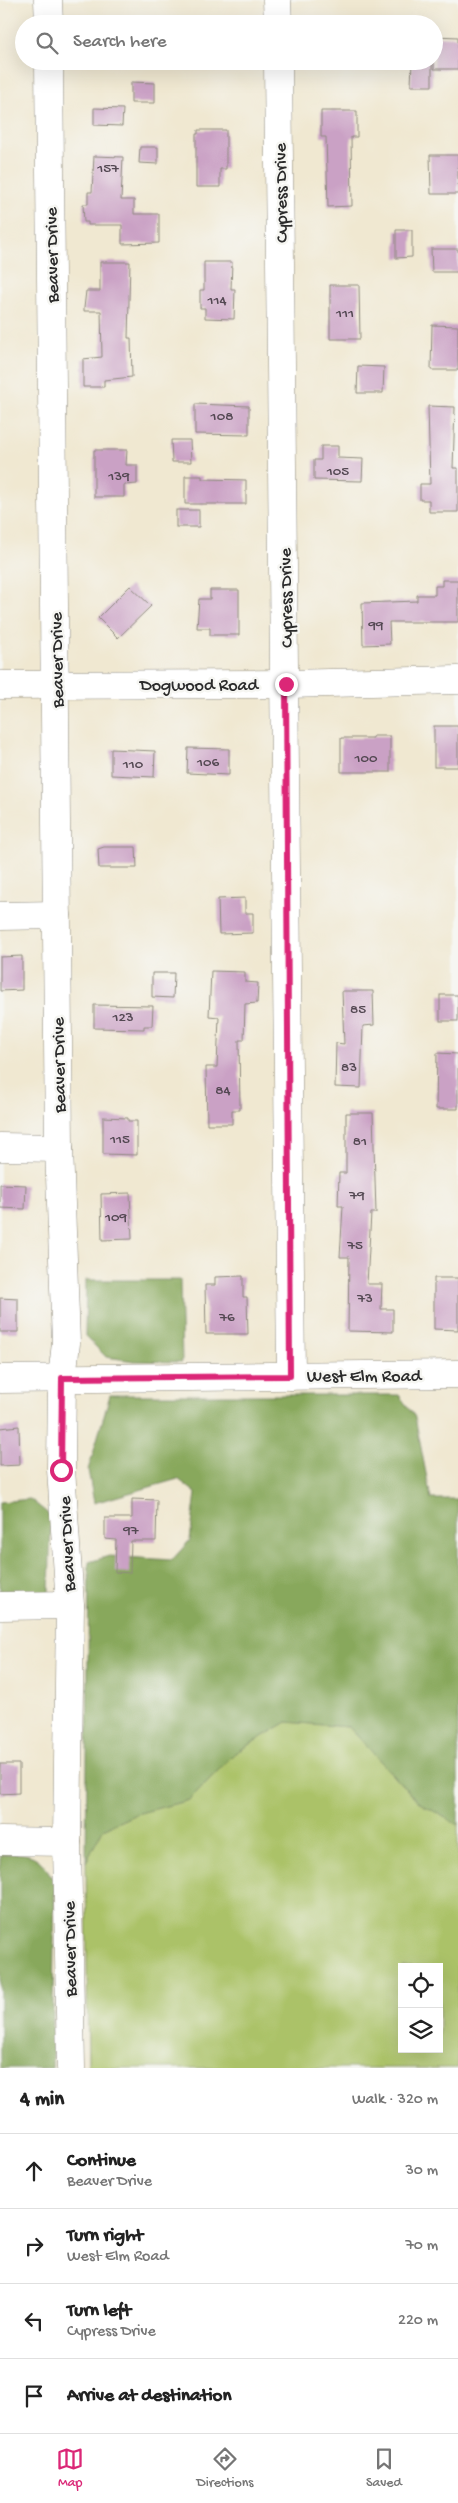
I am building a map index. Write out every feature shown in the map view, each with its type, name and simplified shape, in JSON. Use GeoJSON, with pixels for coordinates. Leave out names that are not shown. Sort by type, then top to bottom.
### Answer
{"type":"FeatureCollection","features":[{"type":"Feature","properties":{"kind":"street"},"geometry":{"type":"LineString","coordinates":[[48,0],[49,15]]}},
{"type":"Feature","properties":{"kind":"street"},"geometry":{"type":"LineString","coordinates":[[277,0],[278,15]]}},
{"type":"Feature","properties":{"kind":"street","name":"Beaver Drive"},"geometry":{"type":"LineString","coordinates":[[49,70],[59,1148],[66,1343],[62,1378],[61,1470],[70,1605],[67,1842],[71,2068]]}},
{"type":"Feature","properties":{"kind":"street","name":"Cypress Drive"},"geometry":{"type":"LineString","coordinates":[[278,70],[286,684],[290,1376]]}},
{"type":"Feature","properties":{"kind":"street","name":"Dogwood Road"},"geometry":{"type":"LineString","coordinates":[[0,685],[286,684],[458,680]]}},
{"type":"Feature","properties":{"kind":"street"},"geometry":{"type":"LineString","coordinates":[[0,916],[57,915]]}},
{"type":"Feature","properties":{"kind":"street"},"geometry":{"type":"LineString","coordinates":[[0,1147],[59,1148]]}},
{"type":"Feature","properties":{"kind":"street","name":"West Elm Road"},"geometry":{"type":"LineString","coordinates":[[0,1378],[458,1374]]}},
{"type":"Feature","properties":{"kind":"street"},"geometry":{"type":"LineString","coordinates":[[0,1606],[70,1605]]}},
{"type":"Feature","properties":{"kind":"street"},"geometry":{"type":"LineString","coordinates":[[0,1841],[67,1842]]}},
{"type":"Feature","properties":{"kind":"green space"},"geometry":{"type":"Polygon","coordinates":[[[86,1280],[180,1280],[182,1362],[134,1361],[106,1357],[85,1336],[86,1280]]]}},
{"type":"Feature","properties":{"kind":"green space"},"geometry":{"type":"Polygon","coordinates":[[[110,1395],[399,1395],[415,1417],[431,1499],[458,1499],[458,1825],[418,1802],[349,1727],[287,1722],[235,1753],[189,1800],[136,1814],[103,1829],[86,1862],[89,1562],[109,1556],[172,1560],[190,1540],[196,1493],[178,1479],[94,1503],[88,1470],[110,1395]]]}},
{"type":"Feature","properties":{"kind":"green space"},"geometry":{"type":"Polygon","coordinates":[[[30,1499],[51,1516],[49,1595],[0,1594],[0,1502],[30,1499]]]}},
{"type":"Feature","properties":{"kind":"green space"},"geometry":{"type":"Polygon","coordinates":[[[287,1722],[349,1727],[418,1802],[458,1825],[458,2068],[88,2068],[86,1862],[103,1829],[136,1814],[189,1800],[235,1753],[287,1722]]]}},
{"type":"Feature","properties":{"kind":"green space"},"geometry":{"type":"Polygon","coordinates":[[[0,1853],[20,1853],[39,1860],[55,1882],[52,2068],[0,2068],[0,1853]]]}},
{"type":"Feature","properties":{"kind":"building"},"geometry":{"type":"Polygon","coordinates":[[[443,36],[458,37],[458,69],[443,69],[443,36]]]}},
{"type":"Feature","properties":{"kind":"building"},"geometry":{"type":"Polygon","coordinates":[[[412,70],[432,70],[432,86],[411,86],[412,70]]]}},
{"type":"Feature","properties":{"kind":"building"},"geometry":{"type":"Polygon","coordinates":[[[131,82],[155,83],[155,103],[131,103],[131,82]]]}},
{"type":"Feature","properties":{"kind":"building"},"geometry":{"type":"Polygon","coordinates":[[[94,108],[123,109],[122,126],[94,125],[94,108]]]}},
{"type":"Feature","properties":{"kind":"building"},"geometry":{"type":"Polygon","coordinates":[[[321,111],[357,111],[357,137],[351,137],[352,206],[328,207],[326,137],[321,137],[321,111]]]}},
{"type":"Feature","properties":{"kind":"building"},"geometry":{"type":"Polygon","coordinates":[[[198,130],[226,130],[226,169],[220,169],[220,187],[196,187],[196,134],[198,134],[198,130]]]}},
{"type":"Feature","properties":{"kind":"building"},"geometry":{"type":"Polygon","coordinates":[[[140,147],[158,147],[158,164],[139,163],[140,147]]]}},
{"type":"Feature","properties":{"kind":"building"},"geometry":{"type":"Polygon","coordinates":[[[430,155],[458,155],[458,194],[431,194],[430,155]]]}},
{"type":"Feature","properties":{"kind":"building"},"geometry":{"type":"Polygon","coordinates":[[[94,156],[123,157],[121,200],[134,200],[134,214],[159,214],[159,243],[122,244],[122,225],[88,225],[88,222],[84,222],[83,204],[88,204],[88,192],[92,192],[94,156]]]}},
{"type":"Feature","properties":{"kind":"building"},"geometry":{"type":"Polygon","coordinates":[[[396,230],[412,230],[412,257],[396,258],[396,230]]]}},
{"type":"Feature","properties":{"kind":"building"},"geometry":{"type":"Polygon","coordinates":[[[431,249],[458,249],[458,272],[432,272],[431,249]]]}},
{"type":"Feature","properties":{"kind":"building"},"geometry":{"type":"Polygon","coordinates":[[[100,262],[130,262],[128,338],[131,338],[132,377],[104,380],[104,387],[83,387],[83,359],[102,357],[101,311],[84,311],[86,291],[100,291],[100,262]]]}},
{"type":"Feature","properties":{"kind":"building"},"geometry":{"type":"Polygon","coordinates":[[[204,262],[232,262],[231,289],[235,289],[234,319],[205,318],[205,308],[200,308],[200,290],[204,290],[204,262]]]}},
{"type":"Feature","properties":{"kind":"building"},"geometry":{"type":"Polygon","coordinates":[[[330,285],[359,285],[360,339],[330,339],[330,285]]]}},
{"type":"Feature","properties":{"kind":"building"},"geometry":{"type":"Polygon","coordinates":[[[432,325],[458,326],[458,370],[431,370],[432,325]]]}},
{"type":"Feature","properties":{"kind":"building"},"geometry":{"type":"Polygon","coordinates":[[[358,366],[384,367],[383,393],[357,393],[358,366]]]}},
{"type":"Feature","properties":{"kind":"building"},"geometry":{"type":"Polygon","coordinates":[[[195,404],[249,406],[249,435],[195,434],[195,404]]]}},
{"type":"Feature","properties":{"kind":"building"},"geometry":{"type":"Polygon","coordinates":[[[428,406],[455,407],[453,468],[458,468],[458,512],[429,512],[429,500],[420,500],[420,484],[430,484],[428,406]]]}},
{"type":"Feature","properties":{"kind":"building"},"geometry":{"type":"Polygon","coordinates":[[[171,440],[190,440],[191,462],[172,462],[171,440]]]}},
{"type":"Feature","properties":{"kind":"building"},"geometry":{"type":"Polygon","coordinates":[[[321,446],[338,446],[338,458],[363,459],[362,481],[314,480],[314,460],[321,460],[321,446]]]}},
{"type":"Feature","properties":{"kind":"building"},"geometry":{"type":"Polygon","coordinates":[[[94,450],[127,450],[126,465],[137,465],[137,484],[124,485],[124,497],[94,497],[94,450]]]}},
{"type":"Feature","properties":{"kind":"building"},"geometry":{"type":"Polygon","coordinates":[[[185,476],[202,476],[202,479],[246,480],[246,504],[185,504],[185,476]]]}},
{"type":"Feature","properties":{"kind":"building"},"geometry":{"type":"Polygon","coordinates":[[[176,510],[199,510],[199,527],[176,527],[176,510]]]}},
{"type":"Feature","properties":{"kind":"building"},"geometry":{"type":"Polygon","coordinates":[[[442,580],[458,580],[458,622],[389,622],[390,644],[363,645],[362,603],[417,601],[417,595],[435,595],[435,586],[442,586],[442,580]]]}},
{"type":"Feature","properties":{"kind":"building"},"geometry":{"type":"Polygon","coordinates":[[[130,586],[151,606],[118,638],[98,618],[130,586]]]}},
{"type":"Feature","properties":{"kind":"building"},"geometry":{"type":"Polygon","coordinates":[[[210,590],[239,590],[239,635],[210,635],[210,628],[197,628],[199,599],[210,599],[210,590]]]}},
{"type":"Feature","properties":{"kind":"building"},"geometry":{"type":"Polygon","coordinates":[[[434,726],[458,726],[458,767],[434,767],[434,726]]]}},
{"type":"Feature","properties":{"kind":"building"},"geometry":{"type":"Polygon","coordinates":[[[373,736],[390,736],[390,772],[341,772],[341,738],[373,738],[373,736]]]}},
{"type":"Feature","properties":{"kind":"building"},"geometry":{"type":"Polygon","coordinates":[[[188,748],[229,749],[229,775],[187,773],[188,748]]]}},
{"type":"Feature","properties":{"kind":"building"},"geometry":{"type":"Polygon","coordinates":[[[111,749],[155,751],[154,777],[111,775],[111,749]]]}},
{"type":"Feature","properties":{"kind":"building"},"geometry":{"type":"Polygon","coordinates":[[[104,847],[136,847],[137,868],[99,868],[98,849],[104,847]]]}},
{"type":"Feature","properties":{"kind":"building"},"geometry":{"type":"Polygon","coordinates":[[[245,898],[245,913],[253,913],[253,933],[219,934],[218,899],[245,898]]]}},
{"type":"Feature","properties":{"kind":"building"},"geometry":{"type":"Polygon","coordinates":[[[22,956],[22,990],[0,991],[0,957],[22,956]]]}},
{"type":"Feature","properties":{"kind":"building"},"geometry":{"type":"Polygon","coordinates":[[[211,971],[245,972],[245,982],[258,983],[257,1003],[245,1004],[244,1040],[239,1040],[240,1110],[232,1110],[232,1124],[207,1124],[206,1067],[217,1067],[219,1017],[209,1016],[211,971]]]}},
{"type":"Feature","properties":{"kind":"building"},"geometry":{"type":"Polygon","coordinates":[[[152,973],[174,973],[173,998],[152,997],[152,973]]]}},
{"type":"Feature","properties":{"kind":"building"},"geometry":{"type":"Polygon","coordinates":[[[342,991],[373,991],[374,1025],[363,1026],[361,1088],[335,1087],[336,1043],[344,1044],[342,991]]]}},
{"type":"Feature","properties":{"kind":"building"},"geometry":{"type":"Polygon","coordinates":[[[440,995],[458,995],[458,1021],[440,1021],[440,995]]]}},
{"type":"Feature","properties":{"kind":"building"},"geometry":{"type":"Polygon","coordinates":[[[94,1005],[153,1006],[152,1026],[144,1026],[144,1029],[94,1028],[94,1005]]]}},
{"type":"Feature","properties":{"kind":"building"},"geometry":{"type":"Polygon","coordinates":[[[437,1053],[458,1054],[458,1109],[436,1109],[437,1053]]]}},
{"type":"Feature","properties":{"kind":"building"},"geometry":{"type":"Polygon","coordinates":[[[346,1113],[373,1113],[376,1213],[371,1213],[367,1284],[382,1284],[381,1309],[393,1309],[393,1332],[348,1331],[349,1257],[340,1257],[343,1206],[338,1206],[339,1173],[346,1173],[346,1113]]]}},
{"type":"Feature","properties":{"kind":"building"},"geometry":{"type":"Polygon","coordinates":[[[103,1117],[128,1118],[128,1121],[137,1121],[137,1155],[103,1154],[103,1117]]]}},
{"type":"Feature","properties":{"kind":"building"},"geometry":{"type":"Polygon","coordinates":[[[0,1184],[26,1185],[25,1209],[0,1208],[0,1184]]]}},
{"type":"Feature","properties":{"kind":"building"},"geometry":{"type":"Polygon","coordinates":[[[130,1193],[132,1239],[102,1240],[101,1194],[130,1193]]]}},
{"type":"Feature","properties":{"kind":"building"},"geometry":{"type":"Polygon","coordinates":[[[243,1276],[243,1297],[247,1297],[248,1334],[206,1334],[205,1285],[215,1285],[215,1277],[243,1276]]]}},
{"type":"Feature","properties":{"kind":"building"},"geometry":{"type":"Polygon","coordinates":[[[434,1278],[458,1278],[458,1330],[434,1329],[434,1278]]]}},
{"type":"Feature","properties":{"kind":"building"},"geometry":{"type":"Polygon","coordinates":[[[0,1298],[18,1299],[18,1332],[0,1332],[0,1298]]]}},
{"type":"Feature","properties":{"kind":"building"},"geometry":{"type":"Polygon","coordinates":[[[19,1426],[20,1465],[0,1466],[0,1428],[19,1426]]]}},
{"type":"Feature","properties":{"kind":"building"},"geometry":{"type":"Polygon","coordinates":[[[132,1499],[157,1500],[156,1541],[131,1541],[130,1573],[115,1572],[116,1540],[105,1539],[105,1518],[132,1518],[132,1499]]]}},
{"type":"Feature","properties":{"kind":"building"},"geometry":{"type":"Polygon","coordinates":[[[0,1764],[19,1764],[19,1793],[0,1794],[0,1764]]]}},
{"type":"Feature","properties":{"kind":"route"},"geometry":{"type":"LineString","coordinates":[[61,1470],[62,1378],[290,1376],[286,684]]}}]}
